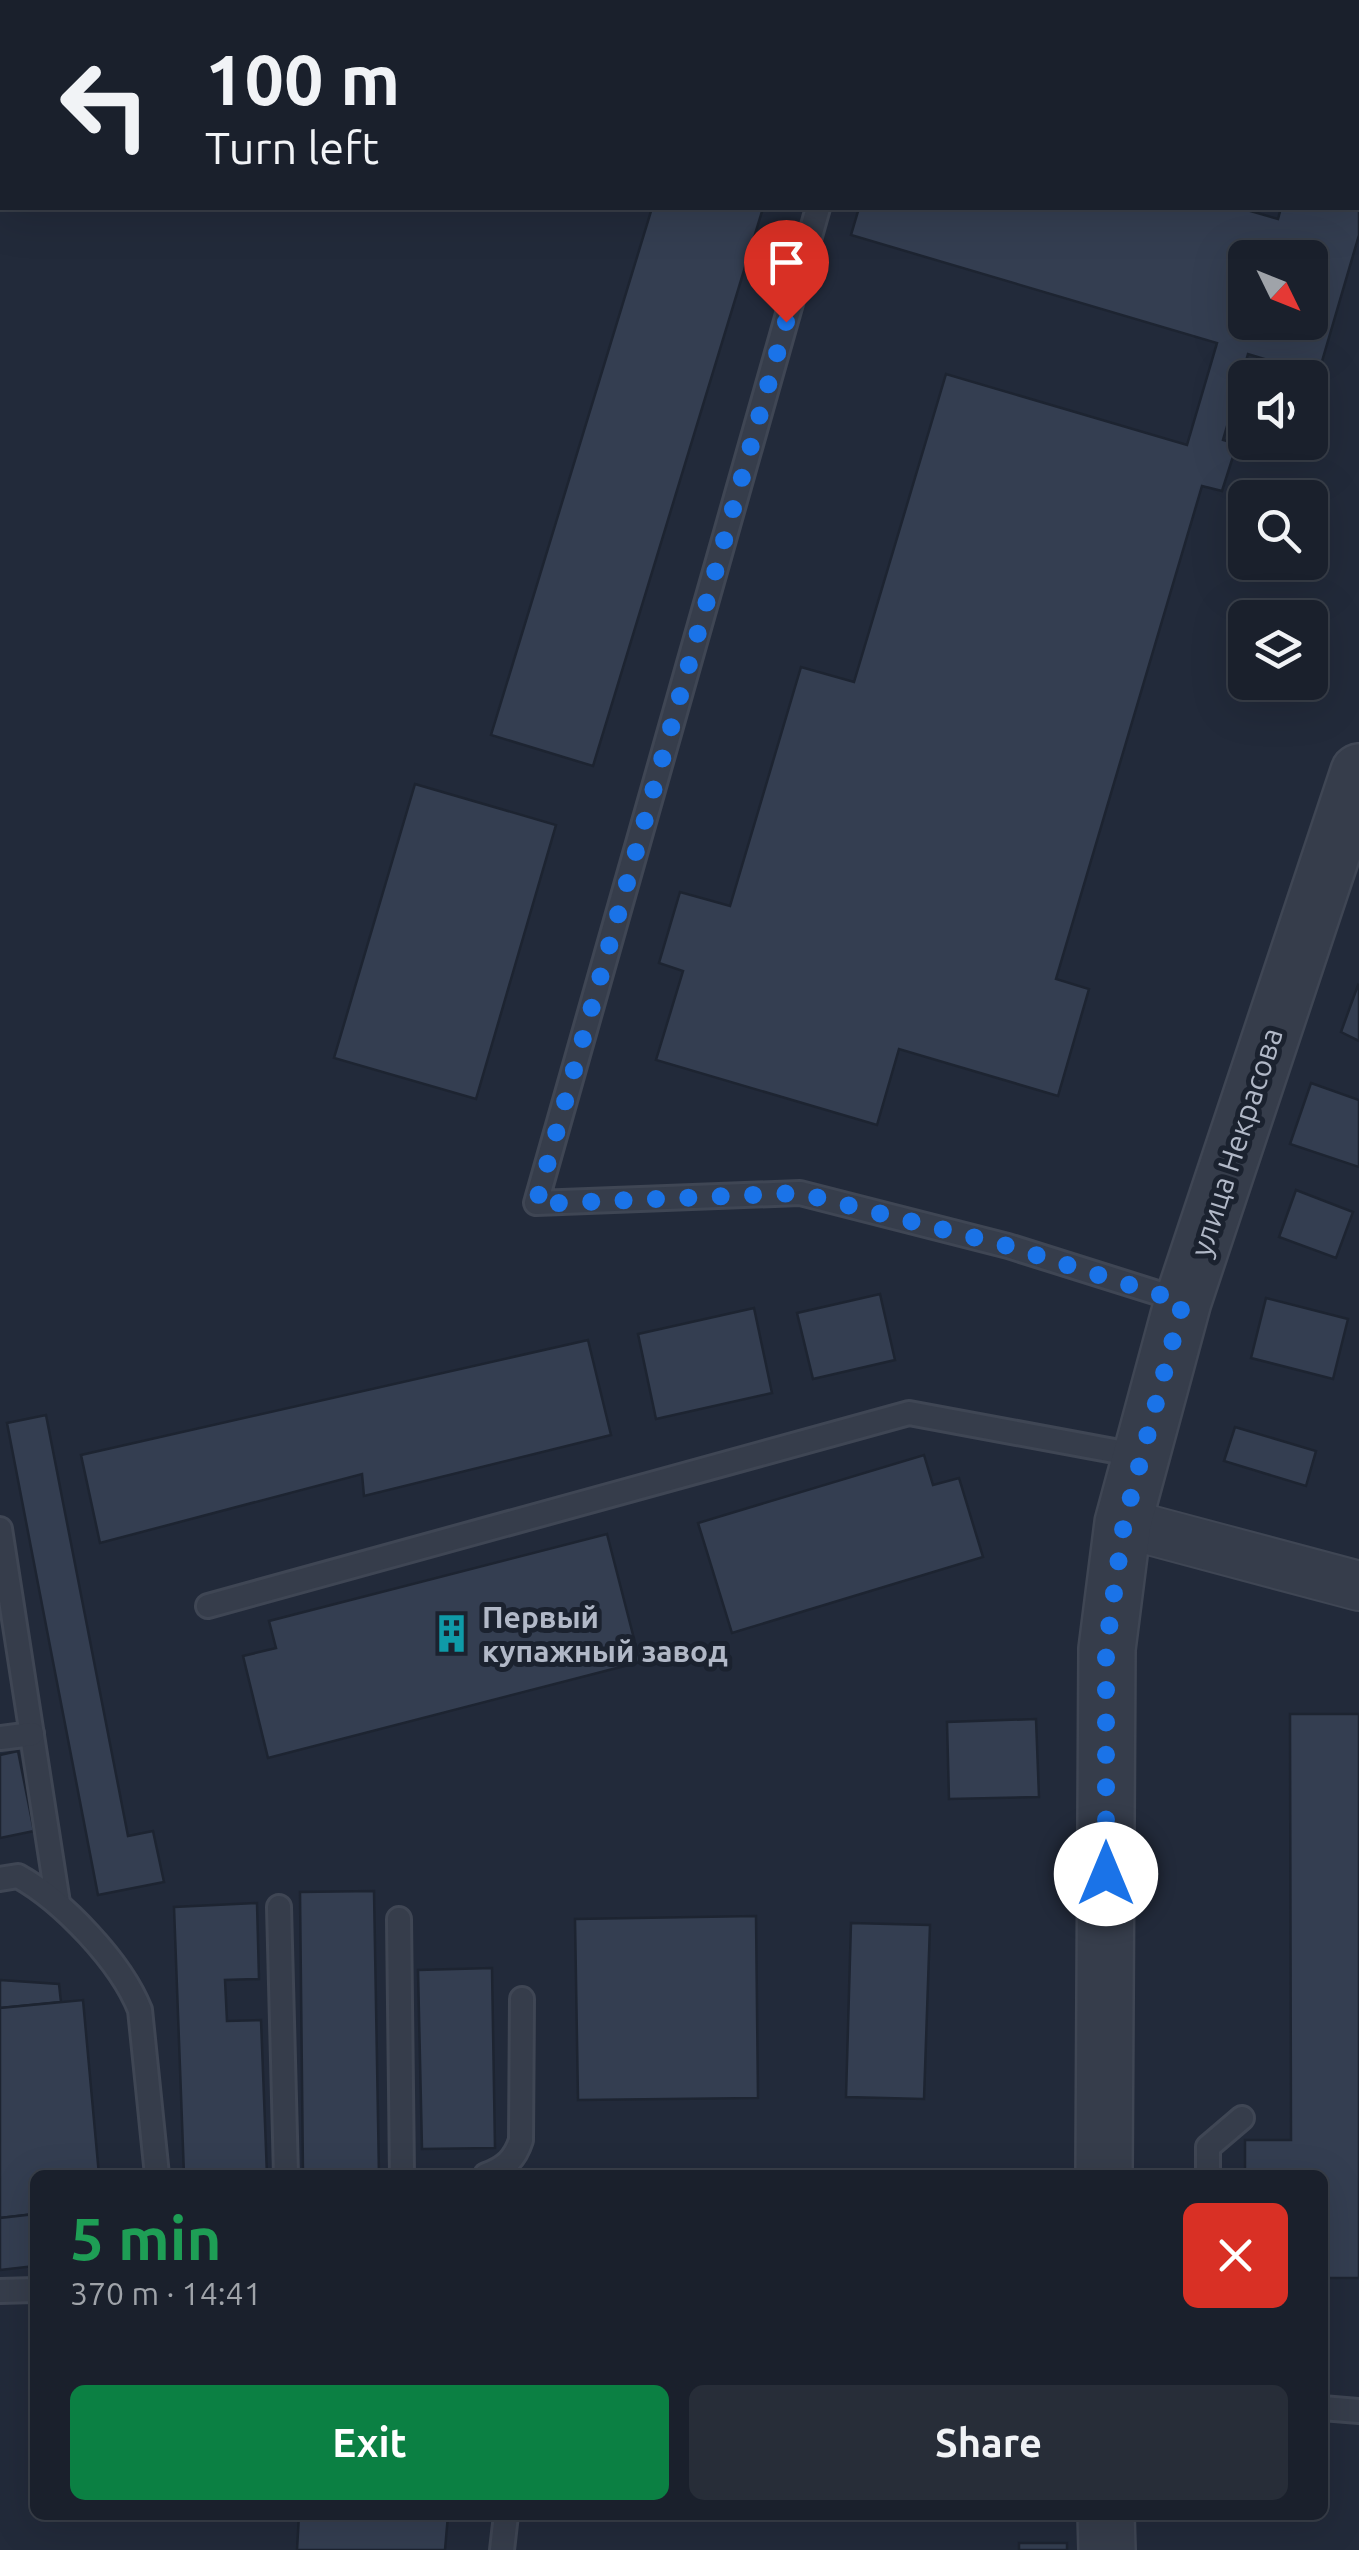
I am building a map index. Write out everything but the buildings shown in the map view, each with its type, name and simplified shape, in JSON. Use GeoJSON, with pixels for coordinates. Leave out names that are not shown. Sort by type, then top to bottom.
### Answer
{"type":"FeatureCollection","features":[{"type":"Feature","properties":{"kind":"street","name":"улица Некрасова"},"geometry":{"type":"LineString","coordinates":[[1104,2170],[1106,1649],[1124,1523],[1183,1302],[1359,772]]}},
{"type":"Feature","properties":{"kind":"street"},"geometry":{"type":"LineString","coordinates":[[1124,1523],[1359,1586]]}},
{"type":"Feature","properties":{"kind":"street"},"geometry":{"type":"LineString","coordinates":[[1106,2520],[1107,2550]]}},
{"type":"Feature","properties":{"kind":"lane"},"geometry":{"type":"LineString","coordinates":[[817,210],[536,1204],[800,1193],[1008,1246],[1183,1302]]}},
{"type":"Feature","properties":{"kind":"lane"},"geometry":{"type":"LineString","coordinates":[[208,1606],[908,1413],[1142,1456]]}},
{"type":"Feature","properties":{"kind":"lane"},"geometry":{"type":"LineString","coordinates":[[0,1529],[6,1613],[32,1734],[58,1903]]}},
{"type":"Feature","properties":{"kind":"lane"},"geometry":{"type":"LineString","coordinates":[[0,1738],[32,1734]]}},
{"type":"Feature","properties":{"kind":"lane"},"geometry":{"type":"LineString","coordinates":[[0,1879],[18,1876],[58,1903],[131,1988],[140,2010],[156,2170]]}},
{"type":"Feature","properties":{"kind":"lane"},"geometry":{"type":"LineString","coordinates":[[279,1907],[286,2170]]}},
{"type":"Feature","properties":{"kind":"lane"},"geometry":{"type":"LineString","coordinates":[[399,1919],[402,2170]]}},
{"type":"Feature","properties":{"kind":"lane"},"geometry":{"type":"LineString","coordinates":[[498,2170],[516,2155],[521,2140],[522,1999]]}},
{"type":"Feature","properties":{"kind":"lane"},"geometry":{"type":"LineString","coordinates":[[1208,2170],[1208,2147],[1242,2118]]}},
{"type":"Feature","properties":{"kind":"lane"},"geometry":{"type":"LineString","coordinates":[[0,2291],[30,2290]]}},
{"type":"Feature","properties":{"kind":"lane"},"geometry":{"type":"LineString","coordinates":[[1328,2408],[1359,2411]]}},
{"type":"Feature","properties":{"kind":"lane"},"geometry":{"type":"LineString","coordinates":[[502,2550],[505,2520]]}},
{"type":"Feature","properties":{"kind":"place","name":"Первый купажный завод"},"geometry":{"type":"Point","coordinates":[452,1634]}},
{"type":"Feature","properties":{"kind":"route"},"geometry":{"type":"LineString","coordinates":[[786,322],[536,1204],[800,1193],[1008,1246],[1183,1302],[1124,1523],[1106,1649],[1106,1874]]}}]}
